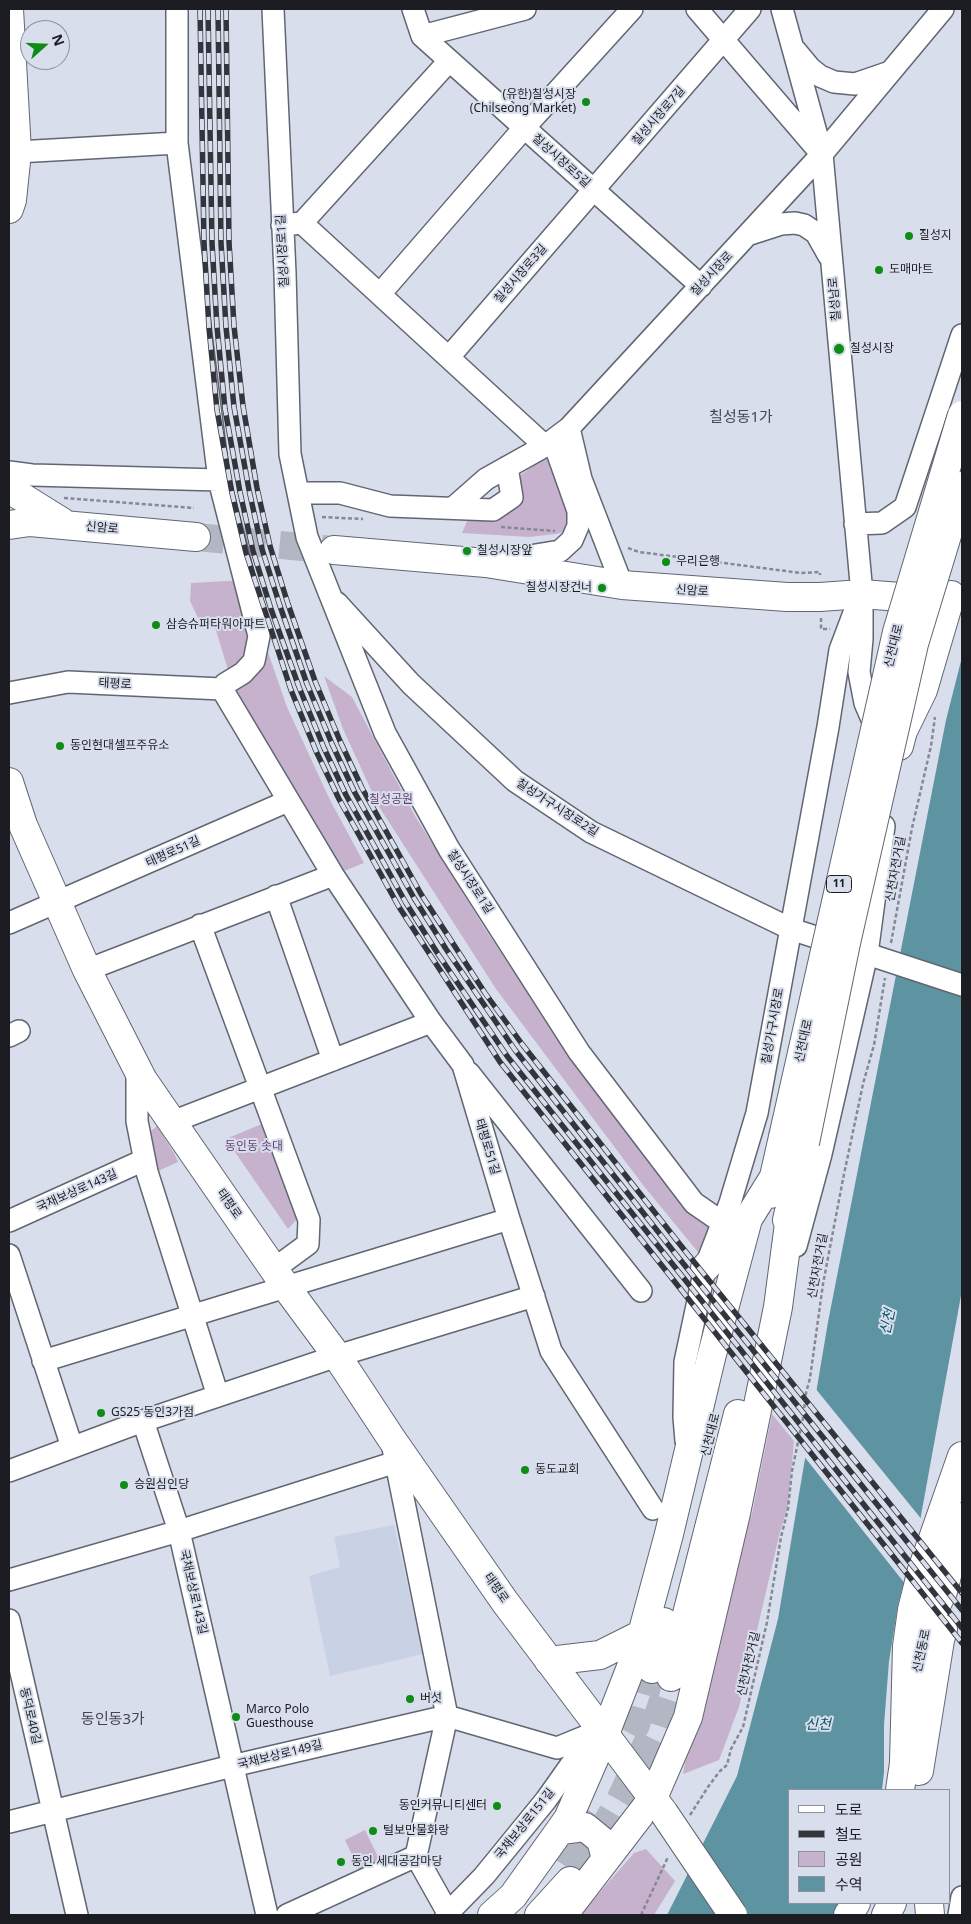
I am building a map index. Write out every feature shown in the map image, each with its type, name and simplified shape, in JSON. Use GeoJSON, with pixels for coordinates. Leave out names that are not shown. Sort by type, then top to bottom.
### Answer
{"type":"FeatureCollection","features":[{"type":"Feature","properties":{"kind":"main road"},"geometry":{"type":"LineString","coordinates":[[9,9],[14,145],[12,200],[9,209]]}},
{"type":"Feature","properties":{"kind":"main road","name":"신천대로"},"geometry":{"type":"LineString","coordinates":[[659,1662],[775,1273],[792,1201],[794,1140],[897,632],[962,415]]}},
{"type":"Feature","properties":{"kind":"main road","name":"신천대로"},"geometry":{"type":"LineString","coordinates":[[659,1662],[774,1177],[794,1140],[846,943],[914,644],[962,486]]}},
{"type":"Feature","properties":{"kind":"main road"},"geometry":{"type":"LineString","coordinates":[[9,489],[67,525]]}},
{"type":"Feature","properties":{"kind":"main road","name":"신암로"},"geometry":{"type":"LineString","coordinates":[[9,525],[30,522],[196,537]]}},
{"type":"Feature","properties":{"kind":"main road","name":"신암로"},"geometry":{"type":"LineString","coordinates":[[334,550],[486,563],[622,586],[787,597],[862,594],[900,597],[957,595]]}},
{"type":"Feature","properties":{"kind":"main road"},"geometry":{"type":"LineString","coordinates":[[890,779],[903,731],[923,690],[957,595]]}},
{"type":"Feature","properties":{"kind":"main road","name":"태평로"},"geometry":{"type":"LineString","coordinates":[[9,782],[23,825],[87,970],[143,1080],[280,1278],[338,1356],[393,1450],[603,1732],[669,1809],[733,1915]]}},
{"type":"Feature","properties":{"kind":"main road"},"geometry":{"type":"LineString","coordinates":[[705,1268],[736,1221],[774,1177]]}},
{"type":"Feature","properties":{"kind":"main road"},"geometry":{"type":"LineString","coordinates":[[492,1915],[513,1896],[568,1819],[603,1732],[659,1662],[736,1513],[772,1332],[792,1201]]}},
{"type":"Feature","properties":{"kind":"main road"},"geometry":{"type":"LineString","coordinates":[[563,1915],[606,1860],[669,1809],[688,1717],[659,1662],[669,1534],[711,1358],[736,1221]]}},
{"type":"Feature","properties":{"kind":"main road"},"geometry":{"type":"LineString","coordinates":[[904,1762],[907,1646],[912,1610],[922,1570],[962,1456]]}},
{"type":"Feature","properties":{"kind":"main road","name":"신천동로"},"geometry":{"type":"LineString","coordinates":[[900,1789],[919,1659],[929,1621],[943,1591],[962,1517]]}},
{"type":"Feature","properties":{"kind":"main road","name":"신천동로"},"geometry":{"type":"LineString","coordinates":[[917,1789],[940,1640],[962,1569]]}},
{"type":"Feature","properties":{"kind":"main road"},"geometry":{"type":"LineString","coordinates":[[549,1661],[600,1655],[659,1662]]}},
{"type":"Feature","properties":{"kind":"main road"},"geometry":{"type":"LineString","coordinates":[[923,1742],[928,1789]]}},
{"type":"Feature","properties":{"kind":"main road"},"geometry":{"type":"LineString","coordinates":[[561,1830],[585,1827],[602,1840],[606,1860]]}},
{"type":"Feature","properties":{"kind":"main road"},"geometry":{"type":"LineString","coordinates":[[512,1915],[568,1867],[539,1915]]}},
{"type":"Feature","properties":{"kind":"main road"},"geometry":{"type":"LineString","coordinates":[[848,1915],[855,1904]]}},
{"type":"Feature","properties":{"kind":"street"},"geometry":{"type":"LineString","coordinates":[[177,9],[177,143],[220,480],[259,636],[254,661],[243,673],[225,684],[222,689]]}},
{"type":"Feature","properties":{"kind":"street","name":"칠성시장로1길"},"geometry":{"type":"LineString","coordinates":[[273,9],[292,224],[290,454],[307,538],[385,733],[449,849],[580,1052],[694,1203],[736,1221]]}},
{"type":"Feature","properties":{"kind":"street","name":"칠성시장로5길"},"geometry":{"type":"LineString","coordinates":[[413,9],[422,36],[700,286]]}},
{"type":"Feature","properties":{"kind":"street"},"geometry":{"type":"LineString","coordinates":[[422,36],[525,9]]}},
{"type":"Feature","properties":{"kind":"street"},"geometry":{"type":"LineString","coordinates":[[380,294],[524,128],[632,9]]}},
{"type":"Feature","properties":{"kind":"street"},"geometry":{"type":"LineString","coordinates":[[697,9],[822,154]]}},
{"type":"Feature","properties":{"kind":"street","name":"칠성시장로7길"},"geometry":{"type":"LineString","coordinates":[[594,191],[750,9]]}},
{"type":"Feature","properties":{"kind":"street","name":"칠성남로"},"geometry":{"type":"LineString","coordinates":[[772,1332],[821,1154],[867,954],[890,779],[882,742],[865,703],[859,672],[862,594],[854,524],[822,154],[782,9]]}},
{"type":"Feature","properties":{"kind":"street","name":"칠성시장로"},"geometry":{"type":"LineString","coordinates":[[453,508],[486,479],[545,446],[569,428],[822,154],[942,9]]}},
{"type":"Feature","properties":{"kind":"street"},"geometry":{"type":"LineString","coordinates":[[792,46],[810,68],[820,76],[834,82],[855,84],[890,72]]}},
{"type":"Feature","properties":{"kind":"street"},"geometry":{"type":"LineString","coordinates":[[449,62],[292,224],[380,294],[545,446]]}},
{"type":"Feature","properties":{"kind":"street"},"geometry":{"type":"LineString","coordinates":[[14,145],[177,143]]}},
{"type":"Feature","properties":{"kind":"street","name":"칠성시장로3길"},"geometry":{"type":"LineString","coordinates":[[448,357],[594,191]]}},
{"type":"Feature","properties":{"kind":"street"},"geometry":{"type":"LineString","coordinates":[[748,235],[781,224],[795,223],[804,225],[816,233],[831,260]]}},
{"type":"Feature","properties":{"kind":"street"},"geometry":{"type":"LineString","coordinates":[[854,524],[882,523],[905,508],[962,334]]}},
{"type":"Feature","properties":{"kind":"street"},"geometry":{"type":"LineString","coordinates":[[569,428],[581,479],[622,586]]}},
{"type":"Feature","properties":{"kind":"street","name":"신암로"},"geometry":{"type":"LineString","coordinates":[[486,563],[560,551],[572,540],[578,526],[578,510],[556,449],[569,428]]}},
{"type":"Feature","properties":{"kind":"street"},"geometry":{"type":"LineString","coordinates":[[298,493],[340,493],[390,506],[493,510],[512,497],[507,467]]}},
{"type":"Feature","properties":{"kind":"street"},"geometry":{"type":"LineString","coordinates":[[9,472],[32,475],[220,480]]}},
{"type":"Feature","properties":{"kind":"street","name":"칠성가구시장로2길"},"geometry":{"type":"LineString","coordinates":[[329,594],[411,684],[515,781],[591,832],[791,929],[962,985]]}},
{"type":"Feature","properties":{"kind":"street","name":"칠성가구시장로"},"geometry":{"type":"LineString","coordinates":[[736,1221],[791,929],[840,650],[862,594]]}},
{"type":"Feature","properties":{"kind":"street","name":"태평로"},"geometry":{"type":"LineString","coordinates":[[9,693],[68,682],[222,689]]}},
{"type":"Feature","properties":{"kind":"street","name":"태평로51길"},"geometry":{"type":"LineString","coordinates":[[222,689],[333,875],[431,1022],[463,1065],[551,1351],[653,1509]]}},
{"type":"Feature","properties":{"kind":"street","name":"태평로51길"},"geometry":{"type":"LineString","coordinates":[[9,923],[288,802]]}},
{"type":"Feature","properties":{"kind":"street"},"geometry":{"type":"LineString","coordinates":[[87,970],[333,875]]}},
{"type":"Feature","properties":{"kind":"street"},"geometry":{"type":"LineString","coordinates":[[276,896],[333,1060]]}},
{"type":"Feature","properties":{"kind":"street"},"geometry":{"type":"LineString","coordinates":[[200,925],[262,1088],[309,1220],[308,1244],[280,1278]]}},
{"type":"Feature","properties":{"kind":"street"},"geometry":{"type":"LineString","coordinates":[[172,1122],[431,1022]]}},
{"type":"Feature","properties":{"kind":"street"},"geometry":{"type":"LineString","coordinates":[[463,1065],[641,1291]]}},
{"type":"Feature","properties":{"kind":"street"},"geometry":{"type":"LineString","coordinates":[[137,1069],[137,1121],[144,1160],[218,1396]]}},
{"type":"Feature","properties":{"kind":"street","name":"국채보상로143길"},"geometry":{"type":"LineString","coordinates":[[9,1221],[144,1160]]}},
{"type":"Feature","properties":{"kind":"street"},"geometry":{"type":"LineString","coordinates":[[43,1361],[192,1315],[280,1278],[509,1219]]}},
{"type":"Feature","properties":{"kind":"street"},"geometry":{"type":"LineString","coordinates":[[9,1255],[72,1447]]}},
{"type":"Feature","properties":{"kind":"street"},"geometry":{"type":"LineString","coordinates":[[688,1457],[684,1417],[685,1362],[705,1268]]}},
{"type":"Feature","properties":{"kind":"street"},"geometry":{"type":"LineString","coordinates":[[9,1470],[143,1421],[338,1356],[534,1296]]}},
{"type":"Feature","properties":{"kind":"street","name":"국채보상로143길"},"geometry":{"type":"LineString","coordinates":[[143,1421],[179,1531],[232,1766]]}},
{"type":"Feature","properties":{"kind":"street"},"geometry":{"type":"LineString","coordinates":[[9,1580],[179,1531],[393,1450],[447,1716],[416,1856],[447,1914]]}},
{"type":"Feature","properties":{"kind":"street","name":"동덕로40길"},"geometry":{"type":"LineString","coordinates":[[9,1620],[77,1915]]}},
{"type":"Feature","properties":{"kind":"street","name":"국채보상로149길"},"geometry":{"type":"LineString","coordinates":[[266,1915],[232,1766],[447,1716],[557,1748],[603,1732]]}},
{"type":"Feature","properties":{"kind":"street","name":"국채보상로151길"},"geometry":{"type":"LineString","coordinates":[[447,1914],[484,1876],[546,1800],[575,1759],[603,1732]]}},
{"type":"Feature","properties":{"kind":"street"},"geometry":{"type":"LineString","coordinates":[[9,1822],[232,1766]]}},
{"type":"Feature","properties":{"kind":"street"},"geometry":{"type":"LineString","coordinates":[[287,1915],[416,1856]]}},
{"type":"Feature","properties":{"kind":"street"},"geometry":{"type":"LineString","coordinates":[[959,1915],[962,1897]]}},
{"type":"Feature","properties":{"kind":"path"},"geometry":{"type":"LineString","coordinates":[[63,498],[194,508]]}},
{"type":"Feature","properties":{"kind":"path","name":"신천자전거길"},"geometry":{"type":"LineString","coordinates":[[669,1809],[708,1787],[727,1765],[732,1749],[743,1727],[748,1708],[767,1622],[781,1537],[788,1509],[792,1472],[810,1378],[823,1284],[855,1122],[874,1045],[912,828],[931,746],[936,710]]}},
{"type":"Feature","properties":{"kind":"path"},"geometry":{"type":"LineString","coordinates":[[641,1915],[670,1851]]}},
{"type":"Feature","properties":{"kind":"shaded area"},"geometry":{"type":"Polygon","coordinates":[[[394,1525],[423,1654],[330,1676],[309,1576],[340,1567],[334,1537],[394,1525]]]}},
{"type":"Feature","properties":{"kind":"green space"},"geometry":{"type":"Polygon","coordinates":[[[556,449],[569,509],[567,531],[529,537],[462,533],[471,512],[556,449]]]}},
{"type":"Feature","properties":{"kind":"green space"},"geometry":{"type":"Polygon","coordinates":[[[246,580],[261,632],[287,707],[330,800],[364,863],[344,871],[235,693],[215,627],[199,620],[190,601],[191,583],[246,580]]]}},
{"type":"Feature","properties":{"kind":"green space","name":"칠성공원"},"geometry":{"type":"Polygon","coordinates":[[[324,676],[352,697],[415,816],[482,924],[570,1057],[710,1227],[702,1257],[643,1185],[496,989],[378,805],[343,729],[324,676]]]}},
{"type":"Feature","properties":{"kind":"green space","name":"동인동 솟대"},"geometry":{"type":"Polygon","coordinates":[[[264,1123],[297,1219],[288,1229],[226,1139],[264,1123]]]}},
{"type":"Feature","properties":{"kind":"green space"},"geometry":{"type":"Polygon","coordinates":[[[157,1126],[178,1162],[156,1172],[148,1134],[157,1126]]]}},
{"type":"Feature","properties":{"kind":"green space"},"geometry":{"type":"Polygon","coordinates":[[[772,1414],[794,1441],[788,1506],[780,1532],[739,1707],[719,1760],[683,1774],[687,1751],[746,1526],[752,1514],[772,1414]]]}},
{"type":"Feature","properties":{"kind":"green space"},"geometry":{"type":"Polygon","coordinates":[[[365,1830],[381,1863],[360,1872],[345,1840],[365,1830]]]}},
{"type":"Feature","properties":{"kind":"green space"},"geometry":{"type":"Polygon","coordinates":[[[646,1849],[675,1881],[654,1915],[580,1915],[634,1853],[646,1849]]]}},
{"type":"Feature","properties":{"kind":"water","name":"신천"},"geometry":{"type":"Polygon","coordinates":[[[962,657],[962,1290],[920,1521],[898,1604],[889,1661],[884,1725],[882,1789],[788,1789],[788,1904],[844,1904],[835,1915],[667,1915],[737,1776],[778,1619],[828,1322],[946,720],[962,657]]]}},
{"type":"Feature","properties":{"kind":"pier"},"geometry":{"type":"Polygon","coordinates":[[[815,1388],[923,1521],[906,1585],[803,1455],[815,1388]]]}},
{"type":"Feature","properties":{"kind":"tunnel"},"geometry":{"type":"LineString","coordinates":[[196,537],[334,550]]}},
{"type":"Feature","properties":{"kind":"tunnel"},"geometry":{"type":"LineString","coordinates":[[631,1734],[636,1725],[652,1669]]}},
{"type":"Feature","properties":{"kind":"tunnel"},"geometry":{"type":"LineString","coordinates":[[577,1873],[620,1800],[652,1733],[671,1677]]}},
{"type":"Feature","properties":{"kind":"tunnel"},"geometry":{"type":"LineString","coordinates":[[559,1862],[591,1812]]}},
{"type":"Feature","properties":{"kind":"railway"},"geometry":{"type":"LineString","coordinates":[[200,9],[204,243],[209,328],[217,410],[232,493],[246,553],[291,690],[316,751],[339,799],[399,907],[500,1062],[962,1643]]}},
{"type":"Feature","properties":{"kind":"railway"},"geometry":{"type":"LineString","coordinates":[[208,9],[212,243],[217,327],[225,409],[253,551],[271,609],[299,687],[324,748],[346,795],[406,903],[507,1056],[962,1628]]}},
{"type":"Feature","properties":{"kind":"railway"},"geometry":{"type":"LineString","coordinates":[[218,9],[221,243],[226,327],[234,407],[262,549],[307,684],[332,744],[355,793],[414,898],[446,949],[515,1050],[674,1252],[962,1610]]}},
{"type":"Feature","properties":{"kind":"railway"},"geometry":{"type":"LineString","coordinates":[[226,9],[229,242],[234,326],[243,406],[257,488],[270,546],[315,681],[340,741],[362,788],[421,894],[485,993],[522,1044],[682,1247],[962,1593]]}},
{"type":"Feature","properties":{"kind":"place","name":"(유한)칠성시장 (Chilseong Market)"},"geometry":{"type":"Point","coordinates":[586,102]}},
{"type":"Feature","properties":{"kind":"place","name":"질성지"},"geometry":{"type":"Point","coordinates":[909,236]}},
{"type":"Feature","properties":{"kind":"place","name":"도매마트"},"geometry":{"type":"Point","coordinates":[879,270]}},
{"type":"Feature","properties":{"kind":"place","name":"칠성시장"},"geometry":{"type":"Point","coordinates":[839,349]}},
{"type":"Feature","properties":{"kind":"place","name":"칠성시장앞"},"geometry":{"type":"Point","coordinates":[467,551]}},
{"type":"Feature","properties":{"kind":"place","name":"우리은행"},"geometry":{"type":"Point","coordinates":[666,562]}},
{"type":"Feature","properties":{"kind":"place","name":"칠성시장건너"},"geometry":{"type":"Point","coordinates":[602,588]}},
{"type":"Feature","properties":{"kind":"place","name":"삼승슈퍼타워아파트"},"geometry":{"type":"Point","coordinates":[156,625]}},
{"type":"Feature","properties":{"kind":"place","name":"동인현대셀프주유소"},"geometry":{"type":"Point","coordinates":[60,746]}},
{"type":"Feature","properties":{"kind":"place","name":"GS25 동인3가점"},"geometry":{"type":"Point","coordinates":[101,1413]}},
{"type":"Feature","properties":{"kind":"place","name":"동도교회"},"geometry":{"type":"Point","coordinates":[525,1470]}},
{"type":"Feature","properties":{"kind":"place","name":"승원심인당"},"geometry":{"type":"Point","coordinates":[124,1485]}},
{"type":"Feature","properties":{"kind":"place","name":"버섯"},"geometry":{"type":"Point","coordinates":[410,1699]}},
{"type":"Feature","properties":{"kind":"place","name":"Marco Polo Guesthouse"},"geometry":{"type":"Point","coordinates":[236,1717]}},
{"type":"Feature","properties":{"kind":"place","name":"동인커뮤니티센터"},"geometry":{"type":"Point","coordinates":[497,1806]}},
{"type":"Feature","properties":{"kind":"place","name":"털보만물화랑"},"geometry":{"type":"Point","coordinates":[373,1831]}},
{"type":"Feature","properties":{"kind":"place","name":"동인 세대공감마당"},"geometry":{"type":"Point","coordinates":[341,1862]}},
{"type":"Feature","properties":{"kind":"district","name":"칠성동1가"},"geometry":{"type":"Point","coordinates":[741,418]}},
{"type":"Feature","properties":{"kind":"district","name":"동인동3가"},"geometry":{"type":"Point","coordinates":[113,1720]}}]}
